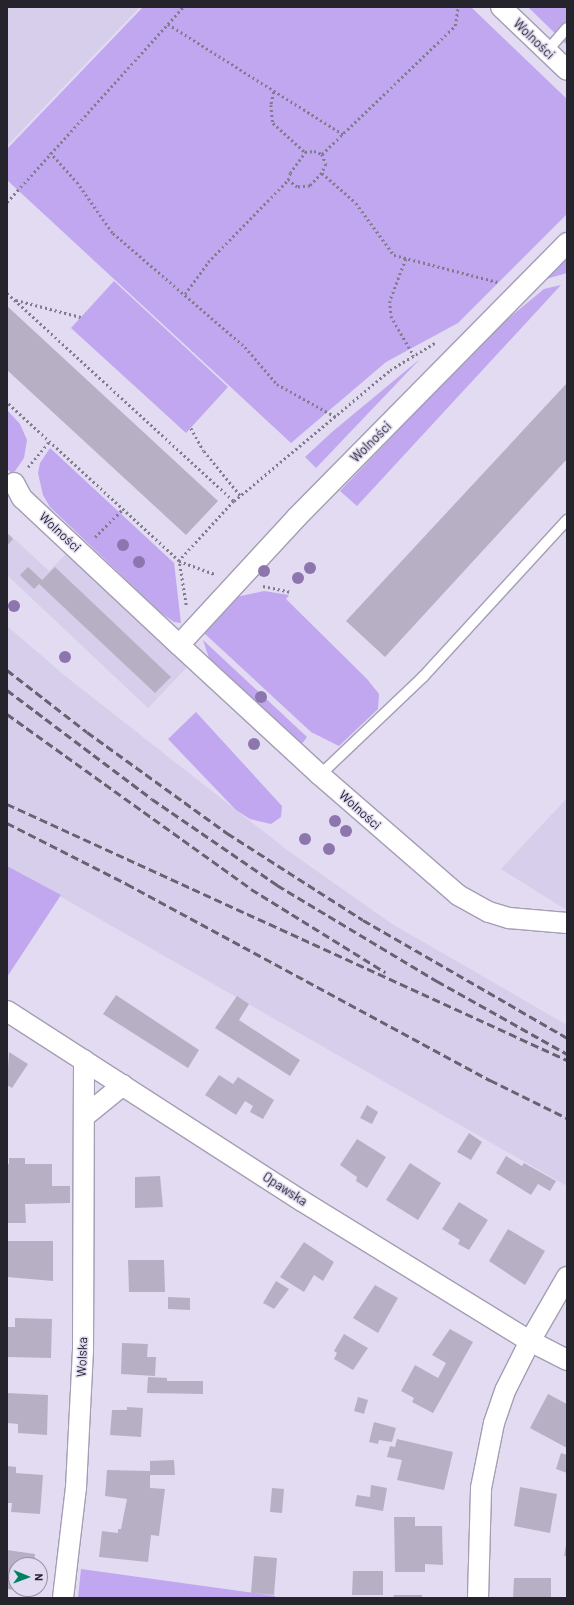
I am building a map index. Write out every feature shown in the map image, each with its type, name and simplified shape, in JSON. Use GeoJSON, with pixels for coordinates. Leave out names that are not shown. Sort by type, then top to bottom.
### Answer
{"type":"FeatureCollection","features":[{"type":"Feature","properties":{"kind":"street","name":"Wolności"},"geometry":{"type":"LineString","coordinates":[[501,7],[567,70]]}},
{"type":"Feature","properties":{"kind":"street","name":"Wolności"},"geometry":{"type":"LineString","coordinates":[[179,644],[297,517],[567,243]]}},
{"type":"Feature","properties":{"kind":"street","name":"Wolności"},"geometry":{"type":"LineString","coordinates":[[14,483],[22,498],[320,775],[439,880],[473,905],[489,912],[524,921],[567,923]]}},
{"type":"Feature","properties":{"kind":"street","name":"Opawska"},"geometry":{"type":"LineString","coordinates":[[7,1011],[302,1201],[530,1341],[567,1360]]}},
{"type":"Feature","properties":{"kind":"street","name":"Wolska"},"geometry":{"type":"LineString","coordinates":[[63,1598],[76,1488],[83,1350],[84,1060]]}},
{"type":"Feature","properties":{"kind":"street"},"geometry":{"type":"LineString","coordinates":[[84,1116],[123,1085]]}},
{"type":"Feature","properties":{"kind":"street"},"geometry":{"type":"LineString","coordinates":[[478,1598],[478,1531],[486,1455],[506,1389],[530,1341],[567,1277]]}},
{"type":"Feature","properties":{"kind":"lane"},"geometry":{"type":"LineString","coordinates":[[547,51],[567,28]]}},
{"type":"Feature","properties":{"kind":"lane"},"geometry":{"type":"LineString","coordinates":[[320,775],[423,677],[567,520]]}},
{"type":"Feature","properties":{"kind":"path"},"geometry":{"type":"LineString","coordinates":[[7,202],[50,152],[183,7]]}},
{"type":"Feature","properties":{"kind":"path"},"geometry":{"type":"LineString","coordinates":[[322,154],[344,135],[455,26],[458,7]]}},
{"type":"Feature","properties":{"kind":"path"},"geometry":{"type":"LineString","coordinates":[[168,24],[344,135]]}},
{"type":"Feature","properties":{"kind":"path"},"geometry":{"type":"LineString","coordinates":[[274,92],[270,105],[273,123],[304,152],[314,151],[322,154],[326,164],[322,173],[310,186],[297,187],[288,180]]}},
{"type":"Feature","properties":{"kind":"path"},"geometry":{"type":"LineString","coordinates":[[50,152],[77,182],[114,233],[245,348],[277,384],[336,417]]}},
{"type":"Feature","properties":{"kind":"path"},"geometry":{"type":"LineString","coordinates":[[185,294],[208,262],[288,180],[290,172],[304,152]]}},
{"type":"Feature","properties":{"kind":"path"},"geometry":{"type":"LineString","coordinates":[[322,173],[356,203],[394,255],[406,259],[435,264],[500,283]]}},
{"type":"Feature","properties":{"kind":"path"},"geometry":{"type":"LineString","coordinates":[[406,259],[390,301],[391,316],[414,356]]}},
{"type":"Feature","properties":{"kind":"path"},"geometry":{"type":"LineString","coordinates":[[7,293],[234,501]]}},
{"type":"Feature","properties":{"kind":"path"},"geometry":{"type":"LineString","coordinates":[[15,300],[82,317]]}},
{"type":"Feature","properties":{"kind":"path"},"geometry":{"type":"LineString","coordinates":[[179,561],[240,495],[336,417],[390,370],[438,341]]}},
{"type":"Feature","properties":{"kind":"path"},"geometry":{"type":"LineString","coordinates":[[7,403],[179,561],[188,621],[194,628]]}},
{"type":"Feature","properties":{"kind":"path"},"geometry":{"type":"LineString","coordinates":[[191,428],[204,451],[240,495]]}},
{"type":"Feature","properties":{"kind":"path"},"geometry":{"type":"LineString","coordinates":[[14,483],[50,442]]}},
{"type":"Feature","properties":{"kind":"path"},"geometry":{"type":"LineString","coordinates":[[80,552],[123,509]]}},
{"type":"Feature","properties":{"kind":"shaded area"},"geometry":{"type":"Polygon","coordinates":[[[7,7],[140,7],[7,146],[7,7]]]}},
{"type":"Feature","properties":{"kind":"shaded area"},"geometry":{"type":"Polygon","coordinates":[[[143,7],[471,7],[567,99],[567,214],[458,323],[386,362],[291,443],[7,180],[7,149],[143,7]]]}},
{"type":"Feature","properties":{"kind":"shaded area"},"geometry":{"type":"Polygon","coordinates":[[[528,7],[567,8],[567,45],[528,7]]]}},
{"type":"Feature","properties":{"kind":"shaded area"},"geometry":{"type":"Polygon","coordinates":[[[567,257],[567,273],[546,279],[567,257]]]}},
{"type":"Feature","properties":{"kind":"shaded area"},"geometry":{"type":"Polygon","coordinates":[[[114,281],[228,387],[186,433],[71,328],[114,281]]]}},
{"type":"Feature","properties":{"kind":"shaded area"},"geometry":{"type":"Polygon","coordinates":[[[561,285],[357,506],[340,491],[493,331],[544,289],[561,285]]]}},
{"type":"Feature","properties":{"kind":"shaded area"},"geometry":{"type":"Polygon","coordinates":[[[420,359],[316,468],[305,457],[332,432],[420,359]]]}},
{"type":"Feature","properties":{"kind":"shaded area"},"geometry":{"type":"Polygon","coordinates":[[[7,410],[20,424],[27,440],[24,458],[13,474],[7,469],[7,410]]]}},
{"type":"Feature","properties":{"kind":"shaded area"},"geometry":{"type":"Polygon","coordinates":[[[50,448],[174,563],[181,623],[174,622],[161,613],[50,507],[43,495],[38,473],[40,463],[50,448]]]}},
{"type":"Feature","properties":{"kind":"shaded area"},"geometry":{"type":"Polygon","coordinates":[[[7,532],[49,571],[69,551],[190,664],[148,708],[7,575],[7,532]]]}},
{"type":"Feature","properties":{"kind":"shaded area"},"geometry":{"type":"Polygon","coordinates":[[[264,591],[289,595],[286,599],[367,679],[379,694],[378,709],[339,746],[311,732],[204,633],[208,625],[236,597],[264,591]]]}},
{"type":"Feature","properties":{"kind":"shaded area"},"geometry":{"type":"Polygon","coordinates":[[[7,626],[64,675],[287,850],[392,924],[567,1025],[567,1186],[7,866],[7,626]]]}},
{"type":"Feature","properties":{"kind":"shaded area"},"geometry":{"type":"Polygon","coordinates":[[[203,640],[307,737],[301,745],[209,658],[203,640]]]}},
{"type":"Feature","properties":{"kind":"shaded area"},"geometry":{"type":"Polygon","coordinates":[[[196,712],[282,806],[281,817],[271,824],[250,819],[236,810],[168,739],[196,712]]]}},
{"type":"Feature","properties":{"kind":"shaded area"},"geometry":{"type":"Polygon","coordinates":[[[567,798],[567,909],[565,909],[501,869],[567,798]]]}},
{"type":"Feature","properties":{"kind":"shaded area"},"geometry":{"type":"Polygon","coordinates":[[[7,866],[61,895],[7,977],[7,866]]]}},
{"type":"Feature","properties":{"kind":"shaded area"},"geometry":{"type":"Polygon","coordinates":[[[81,1569],[275,1596],[275,1598],[78,1598],[81,1569]]]}},
{"type":"Feature","properties":{"kind":"building"},"geometry":{"type":"Polygon","coordinates":[[[7,306],[218,501],[186,535],[7,370],[7,306]]]}},
{"type":"Feature","properties":{"kind":"building"},"geometry":{"type":"Polygon","coordinates":[[[567,383],[567,459],[385,657],[346,621],[567,383]]]}},
{"type":"Feature","properties":{"kind":"building"},"geometry":{"type":"Polygon","coordinates":[[[7,533],[13,539],[7,546],[7,533]]]}},
{"type":"Feature","properties":{"kind":"building"},"geometry":{"type":"Polygon","coordinates":[[[28,567],[42,580],[55,567],[171,677],[155,693],[39,584],[34,589],[20,575],[28,567]]]}},
{"type":"Feature","properties":{"kind":"building"},"geometry":{"type":"Polygon","coordinates":[[[116,995],[199,1050],[188,1068],[103,1014],[116,995]]]}},
{"type":"Feature","properties":{"kind":"building"},"geometry":{"type":"Polygon","coordinates":[[[237,996],[249,1004],[239,1020],[300,1060],[290,1076],[215,1028],[237,996]]]}},
{"type":"Feature","properties":{"kind":"building"},"geometry":{"type":"Polygon","coordinates":[[[9,1052],[28,1064],[12,1088],[7,1085],[9,1052]]]}},
{"type":"Feature","properties":{"kind":"building"},"geometry":{"type":"Polygon","coordinates":[[[219,1075],[233,1084],[238,1077],[274,1100],[263,1119],[250,1112],[253,1106],[245,1101],[236,1115],[205,1095],[219,1075]]]}},
{"type":"Feature","properties":{"kind":"building"},"geometry":{"type":"Polygon","coordinates":[[[367,1105],[378,1112],[372,1124],[360,1118],[367,1105]]]}},
{"type":"Feature","properties":{"kind":"building"},"geometry":{"type":"Polygon","coordinates":[[[469,1133],[482,1142],[471,1160],[457,1152],[469,1133]]]}},
{"type":"Feature","properties":{"kind":"building"},"geometry":{"type":"Polygon","coordinates":[[[357,1139],[386,1157],[367,1188],[356,1181],[357,1177],[340,1165],[357,1139]]]}},
{"type":"Feature","properties":{"kind":"building"},"geometry":{"type":"Polygon","coordinates":[[[506,1156],[522,1166],[524,1163],[556,1181],[550,1191],[538,1184],[531,1195],[496,1173],[506,1156]]]}},
{"type":"Feature","properties":{"kind":"building"},"geometry":{"type":"Polygon","coordinates":[[[9,1158],[25,1158],[25,1164],[52,1164],[52,1186],[70,1186],[70,1203],[25,1204],[26,1223],[7,1223],[7,1164],[9,1164],[9,1158]]]}},
{"type":"Feature","properties":{"kind":"building"},"geometry":{"type":"Polygon","coordinates":[[[410,1163],[441,1183],[418,1220],[386,1200],[410,1163]]]}},
{"type":"Feature","properties":{"kind":"building"},"geometry":{"type":"Polygon","coordinates":[[[160,1176],[163,1207],[135,1208],[135,1177],[160,1176]]]}},
{"type":"Feature","properties":{"kind":"building"},"geometry":{"type":"Polygon","coordinates":[[[459,1202],[488,1220],[469,1250],[458,1244],[460,1240],[442,1229],[459,1202]]]}},
{"type":"Feature","properties":{"kind":"building"},"geometry":{"type":"Polygon","coordinates":[[[508,1229],[545,1251],[525,1285],[489,1261],[508,1229]]]}},
{"type":"Feature","properties":{"kind":"building"},"geometry":{"type":"Polygon","coordinates":[[[7,1241],[53,1241],[53,1281],[7,1277],[7,1241]]]}},
{"type":"Feature","properties":{"kind":"building"},"geometry":{"type":"Polygon","coordinates":[[[304,1242],[334,1262],[323,1281],[314,1275],[304,1292],[280,1277],[304,1242]]]}},
{"type":"Feature","properties":{"kind":"building"},"geometry":{"type":"Polygon","coordinates":[[[128,1260],[164,1260],[165,1292],[129,1292],[128,1260]]]}},
{"type":"Feature","properties":{"kind":"building"},"geometry":{"type":"Polygon","coordinates":[[[276,1281],[289,1289],[274,1309],[263,1303],[276,1281]]]}},
{"type":"Feature","properties":{"kind":"building"},"geometry":{"type":"Polygon","coordinates":[[[375,1285],[398,1298],[378,1333],[353,1318],[375,1285]]]}},
{"type":"Feature","properties":{"kind":"building"},"geometry":{"type":"Polygon","coordinates":[[[168,1297],[190,1298],[190,1310],[168,1309],[168,1297]]]}},
{"type":"Feature","properties":{"kind":"building"},"geometry":{"type":"Polygon","coordinates":[[[15,1318],[52,1319],[51,1358],[7,1357],[7,1327],[15,1327],[15,1318]]]}},
{"type":"Feature","properties":{"kind":"building"},"geometry":{"type":"Polygon","coordinates":[[[450,1329],[473,1342],[433,1413],[412,1402],[414,1398],[401,1391],[415,1365],[438,1378],[446,1363],[432,1355],[450,1329]]]}},
{"type":"Feature","properties":{"kind":"building"},"geometry":{"type":"Polygon","coordinates":[[[344,1334],[368,1348],[353,1370],[334,1359],[337,1353],[334,1351],[344,1334]]]}},
{"type":"Feature","properties":{"kind":"building"},"geometry":{"type":"Polygon","coordinates":[[[122,1343],[148,1344],[147,1357],[156,1357],[155,1376],[121,1374],[122,1343]]]}},
{"type":"Feature","properties":{"kind":"building"},"geometry":{"type":"Polygon","coordinates":[[[148,1377],[167,1378],[167,1381],[203,1381],[203,1394],[147,1393],[148,1377]]]}},
{"type":"Feature","properties":{"kind":"building"},"geometry":{"type":"Polygon","coordinates":[[[7,1393],[48,1395],[47,1435],[18,1433],[18,1424],[7,1423],[7,1393]]]}},
{"type":"Feature","properties":{"kind":"building"},"geometry":{"type":"Polygon","coordinates":[[[548,1394],[567,1404],[567,1448],[530,1428],[548,1394]]]}},
{"type":"Feature","properties":{"kind":"building"},"geometry":{"type":"Polygon","coordinates":[[[358,1397],[368,1400],[364,1414],[354,1411],[358,1397]]]}},
{"type":"Feature","properties":{"kind":"building"},"geometry":{"type":"Polygon","coordinates":[[[127,1407],[143,1408],[141,1437],[110,1435],[112,1410],[127,1410],[127,1407]]]}},
{"type":"Feature","properties":{"kind":"building"},"geometry":{"type":"Polygon","coordinates":[[[374,1422],[396,1428],[392,1442],[379,1440],[378,1444],[369,1442],[374,1422]]]}},
{"type":"Feature","properties":{"kind":"building"},"geometry":{"type":"Polygon","coordinates":[[[397,1439],[453,1452],[444,1490],[397,1480],[402,1460],[387,1457],[390,1446],[395,1447],[397,1439]]]}},
{"type":"Feature","properties":{"kind":"building"},"geometry":{"type":"Polygon","coordinates":[[[561,1453],[567,1455],[567,1473],[556,1469],[561,1453]]]}},
{"type":"Feature","properties":{"kind":"building"},"geometry":{"type":"Polygon","coordinates":[[[174,1460],[175,1475],[150,1475],[150,1488],[165,1489],[159,1536],[151,1535],[148,1562],[99,1557],[102,1531],[118,1533],[118,1529],[121,1529],[127,1499],[105,1496],[107,1470],[150,1471],[150,1461],[174,1460]]]}},
{"type":"Feature","properties":{"kind":"building"},"geometry":{"type":"Polygon","coordinates":[[[7,1466],[16,1467],[16,1473],[43,1475],[40,1514],[11,1512],[12,1503],[7,1503],[7,1466]]]}},
{"type":"Feature","properties":{"kind":"building"},"geometry":{"type":"Polygon","coordinates":[[[371,1485],[387,1488],[383,1511],[355,1506],[357,1495],[370,1497],[371,1485]]]}},
{"type":"Feature","properties":{"kind":"building"},"geometry":{"type":"Polygon","coordinates":[[[520,1487],[557,1494],[550,1533],[514,1526],[520,1487]]]}},
{"type":"Feature","properties":{"kind":"building"},"geometry":{"type":"Polygon","coordinates":[[[272,1488],[284,1489],[282,1513],[270,1512],[272,1488]]]}},
{"type":"Feature","properties":{"kind":"building"},"geometry":{"type":"Polygon","coordinates":[[[394,1517],[415,1517],[415,1526],[442,1526],[443,1565],[425,1564],[425,1572],[395,1572],[394,1517]]]}},
{"type":"Feature","properties":{"kind":"building"},"geometry":{"type":"Polygon","coordinates":[[[567,1539],[567,1556],[564,1556],[567,1539]]]}},
{"type":"Feature","properties":{"kind":"building"},"geometry":{"type":"Polygon","coordinates":[[[7,1550],[35,1554],[35,1557],[8,1557],[7,1589],[7,1550]]]}},
{"type":"Feature","properties":{"kind":"building"},"geometry":{"type":"Polygon","coordinates":[[[254,1556],[277,1558],[274,1595],[251,1593],[254,1556]]]}},
{"type":"Feature","properties":{"kind":"building"},"geometry":{"type":"Polygon","coordinates":[[[353,1571],[383,1571],[383,1595],[352,1595],[353,1571]]]}},
{"type":"Feature","properties":{"kind":"building"},"geometry":{"type":"Polygon","coordinates":[[[514,1578],[551,1578],[551,1598],[513,1598],[514,1578]]]}},
{"type":"Feature","properties":{"kind":"building"},"geometry":{"type":"Polygon","coordinates":[[[393,1595],[422,1595],[422,1597],[395,1598],[393,1595]]]}},
{"type":"Feature","properties":{"kind":"railway"},"geometry":{"type":"LineString","coordinates":[[7,670],[87,732],[227,833],[363,920],[567,1038]]}},
{"type":"Feature","properties":{"kind":"railway"},"geometry":{"type":"LineString","coordinates":[[7,690],[152,799],[277,885],[437,981],[567,1054]]}},
{"type":"Feature","properties":{"kind":"railway"},"geometry":{"type":"LineString","coordinates":[[7,714],[251,889],[385,972]]}},
{"type":"Feature","properties":{"kind":"railway"},"geometry":{"type":"LineString","coordinates":[[7,804],[567,1060]]}},
{"type":"Feature","properties":{"kind":"railway"},"geometry":{"type":"LineString","coordinates":[[7,823],[127,884],[490,1080],[567,1118]]}}]}
